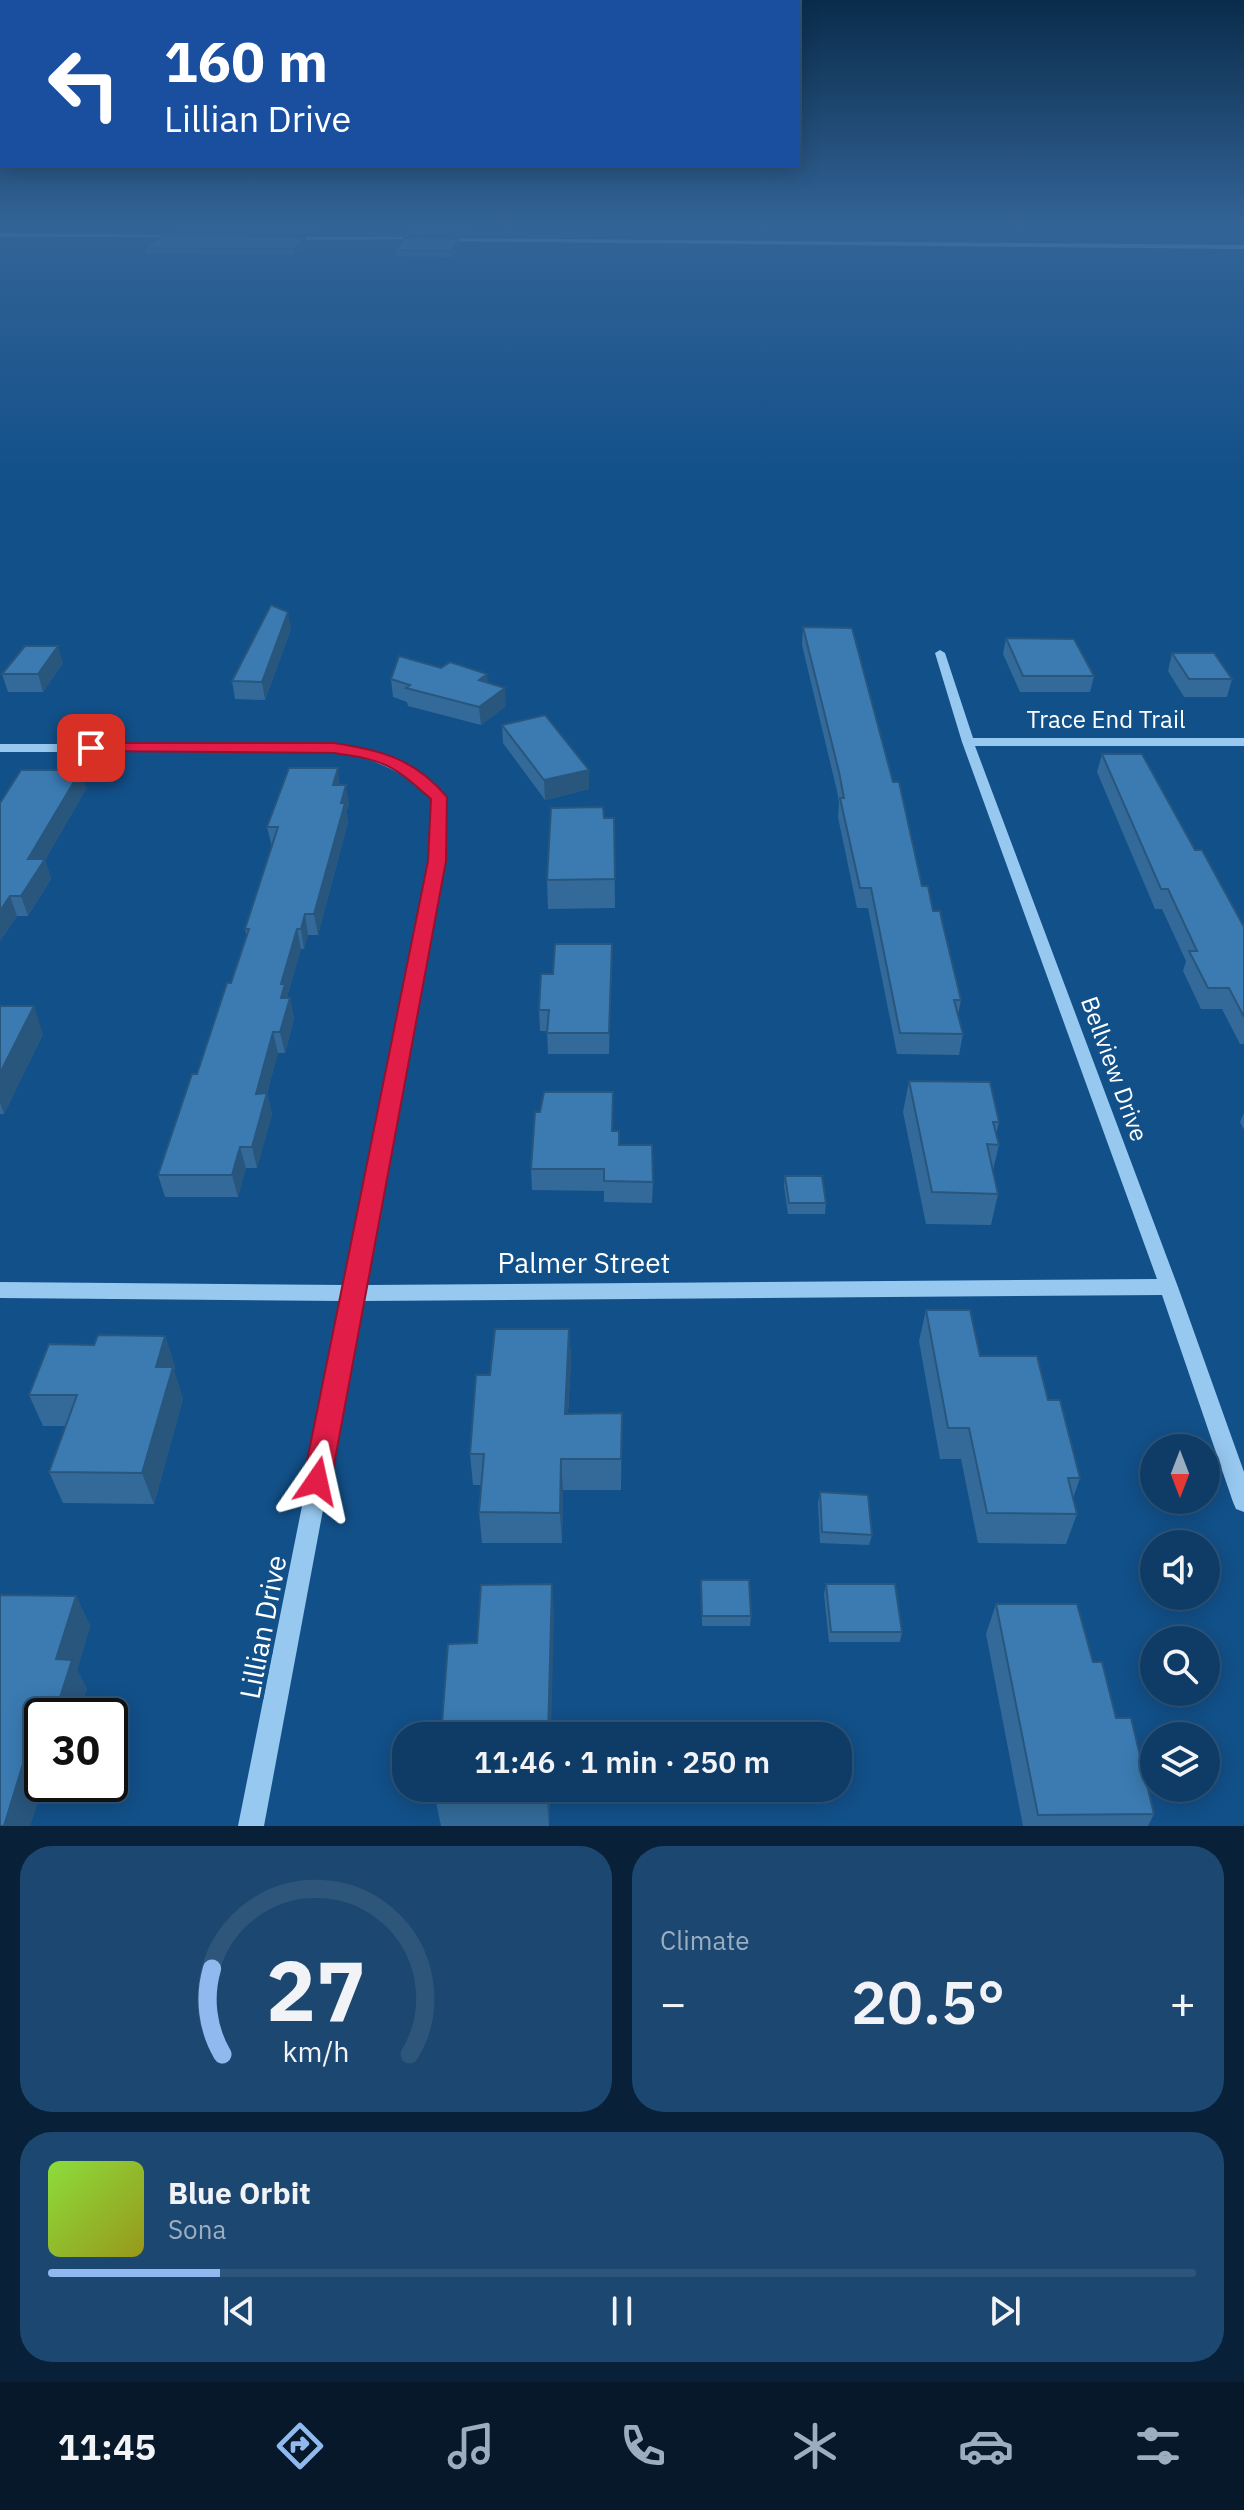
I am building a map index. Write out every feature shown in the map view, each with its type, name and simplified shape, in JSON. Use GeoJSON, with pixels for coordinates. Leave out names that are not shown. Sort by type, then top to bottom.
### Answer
{"type":"FeatureCollection","features":[{"type":"Feature","properties":{"kind":"street","name":"Bellview Drive"},"geometry":{"type":"LineString","coordinates":[[940,653],[968,742],[1169,1287],[1244,1502]]}},
{"type":"Feature","properties":{"kind":"street","name":"Trace End Trail"},"geometry":{"type":"LineString","coordinates":[[968,742],[1244,742]]}},
{"type":"Feature","properties":{"kind":"street","name":"Lillian Drive"},"geometry":{"type":"LineString","coordinates":[[0,748],[334,748],[370,753],[400,764],[439,797],[437,861],[251,1826]]}},
{"type":"Feature","properties":{"kind":"street","name":"Palmer Street"},"geometry":{"type":"LineString","coordinates":[[0,1290],[353,1293],[1169,1287]]}},
{"type":"Feature","properties":{"kind":"building"},"geometry":{"type":"Polygon","coordinates":[[[271,605],[288,612],[262,682],[232,681],[271,605]]]}},
{"type":"Feature","properties":{"kind":"building"},"geometry":{"type":"Polygon","coordinates":[[[803,627],[852,628],[893,782],[899,782],[922,886],[928,886],[933,911],[940,911],[961,1000],[954,1000],[963,1034],[900,1033],[871,888],[860,888],[840,798],[844,798],[839,772],[803,627]]]}},
{"type":"Feature","properties":{"kind":"building"},"geometry":{"type":"Polygon","coordinates":[[[1006,638],[1074,639],[1094,676],[1023,676],[1006,638]]]}},
{"type":"Feature","properties":{"kind":"building"},"geometry":{"type":"Polygon","coordinates":[[[25,646],[58,646],[38,674],[2,674],[25,646]]]}},
{"type":"Feature","properties":{"kind":"building"},"geometry":{"type":"Polygon","coordinates":[[[1172,653],[1214,653],[1232,679],[1189,679],[1172,653]]]}},
{"type":"Feature","properties":{"kind":"building"},"geometry":{"type":"Polygon","coordinates":[[[399,656],[441,668],[450,662],[487,674],[479,680],[505,688],[479,707],[406,688],[410,685],[391,679],[399,656]]]}},
{"type":"Feature","properties":{"kind":"building"},"geometry":{"type":"Polygon","coordinates":[[[545,715],[589,770],[544,780],[502,725],[545,715]]]}},
{"type":"Feature","properties":{"kind":"building"},"geometry":{"type":"Polygon","coordinates":[[[1102,754],[1142,754],[1195,850],[1202,850],[1244,927],[1244,1017],[1229,988],[1208,988],[1189,951],[1197,951],[1168,889],[1161,889],[1102,754]]]}},
{"type":"Feature","properties":{"kind":"building"},"geometry":{"type":"Polygon","coordinates":[[[289,768],[338,768],[333,785],[346,785],[341,803],[345,803],[314,914],[305,914],[301,929],[297,929],[281,984],[285,984],[281,998],[290,998],[280,1032],[273,1032],[256,1094],[267,1093],[252,1147],[240,1147],[232,1175],[158,1175],[192,1074],[197,1074],[227,983],[231,983],[249,929],[245,929],[278,827],[267,827],[289,768]]]}},
{"type":"Feature","properties":{"kind":"building"},"geometry":{"type":"Polygon","coordinates":[[[21,770],[81,770],[28,859],[45,859],[21,896],[10,896],[0,911],[0,803],[21,770]]]}},
{"type":"Feature","properties":{"kind":"building"},"geometry":{"type":"Polygon","coordinates":[[[603,807],[604,818],[614,818],[615,879],[547,880],[551,808],[603,807]]]}},
{"type":"Feature","properties":{"kind":"building"},"geometry":{"type":"Polygon","coordinates":[[[555,944],[612,944],[609,1033],[547,1033],[549,1010],[539,1010],[541,974],[553,974],[555,944]]]}},
{"type":"Feature","properties":{"kind":"building"},"geometry":{"type":"Polygon","coordinates":[[[0,1006],[34,1006],[0,1073],[0,1006]]]}},
{"type":"Feature","properties":{"kind":"building"},"geometry":{"type":"Polygon","coordinates":[[[909,1081],[990,1082],[999,1122],[993,1122],[999,1145],[987,1144],[998,1194],[932,1192],[909,1081]]]}},
{"type":"Feature","properties":{"kind":"building"},"geometry":{"type":"Polygon","coordinates":[[[544,1092],[613,1092],[612,1131],[619,1131],[619,1145],[652,1145],[653,1182],[604,1181],[604,1169],[531,1169],[535,1112],[540,1112],[544,1092]]]}},
{"type":"Feature","properties":{"kind":"building"},"geometry":{"type":"Polygon","coordinates":[[[785,1176],[822,1176],[826,1203],[789,1203],[785,1176]]]}},
{"type":"Feature","properties":{"kind":"building"},"geometry":{"type":"Polygon","coordinates":[[[926,1310],[970,1310],[980,1356],[1037,1356],[1048,1400],[1060,1400],[1080,1478],[1068,1478],[1077,1514],[987,1513],[969,1428],[948,1428],[926,1310]]]}},
{"type":"Feature","properties":{"kind":"building"},"geometry":{"type":"Polygon","coordinates":[[[495,1329],[569,1329],[565,1414],[622,1413],[621,1459],[561,1459],[560,1513],[479,1512],[484,1454],[470,1454],[476,1375],[490,1375],[495,1329]]]}},
{"type":"Feature","properties":{"kind":"building"},"geometry":{"type":"Polygon","coordinates":[[[98,1335],[165,1336],[156,1367],[173,1367],[142,1473],[49,1472],[77,1395],[29,1395],[49,1344],[94,1345],[98,1335]]]}},
{"type":"Feature","properties":{"kind":"building"},"geometry":{"type":"Polygon","coordinates":[[[820,1492],[868,1495],[872,1535],[822,1532],[820,1492]]]}},
{"type":"Feature","properties":{"kind":"building"},"geometry":{"type":"Polygon","coordinates":[[[701,1580],[749,1580],[751,1616],[702,1616],[701,1580]]]}},
{"type":"Feature","properties":{"kind":"building"},"geometry":{"type":"Polygon","coordinates":[[[552,1584],[548,1722],[442,1722],[448,1644],[477,1643],[481,1585],[552,1584]]]}},
{"type":"Feature","properties":{"kind":"building"},"geometry":{"type":"Polygon","coordinates":[[[826,1584],[895,1584],[902,1632],[831,1632],[826,1584]]]}},
{"type":"Feature","properties":{"kind":"building"},"geometry":{"type":"Polygon","coordinates":[[[0,1595],[76,1596],[56,1659],[72,1660],[60,1698],[24,1698],[24,1761],[4,1826],[0,1826],[0,1595]]]}},
{"type":"Feature","properties":{"kind":"building"},"geometry":{"type":"Polygon","coordinates":[[[996,1604],[1077,1604],[1093,1662],[1102,1662],[1116,1718],[1131,1718],[1140,1756],[1140,1802],[1151,1802],[1154,1814],[1038,1815],[996,1604]]]}},
{"type":"Feature","properties":{"kind":"route"},"geometry":{"type":"LineString","coordinates":[[91,748],[334,748],[370,753],[400,764],[439,797],[437,861],[317,1481]]}}]}
